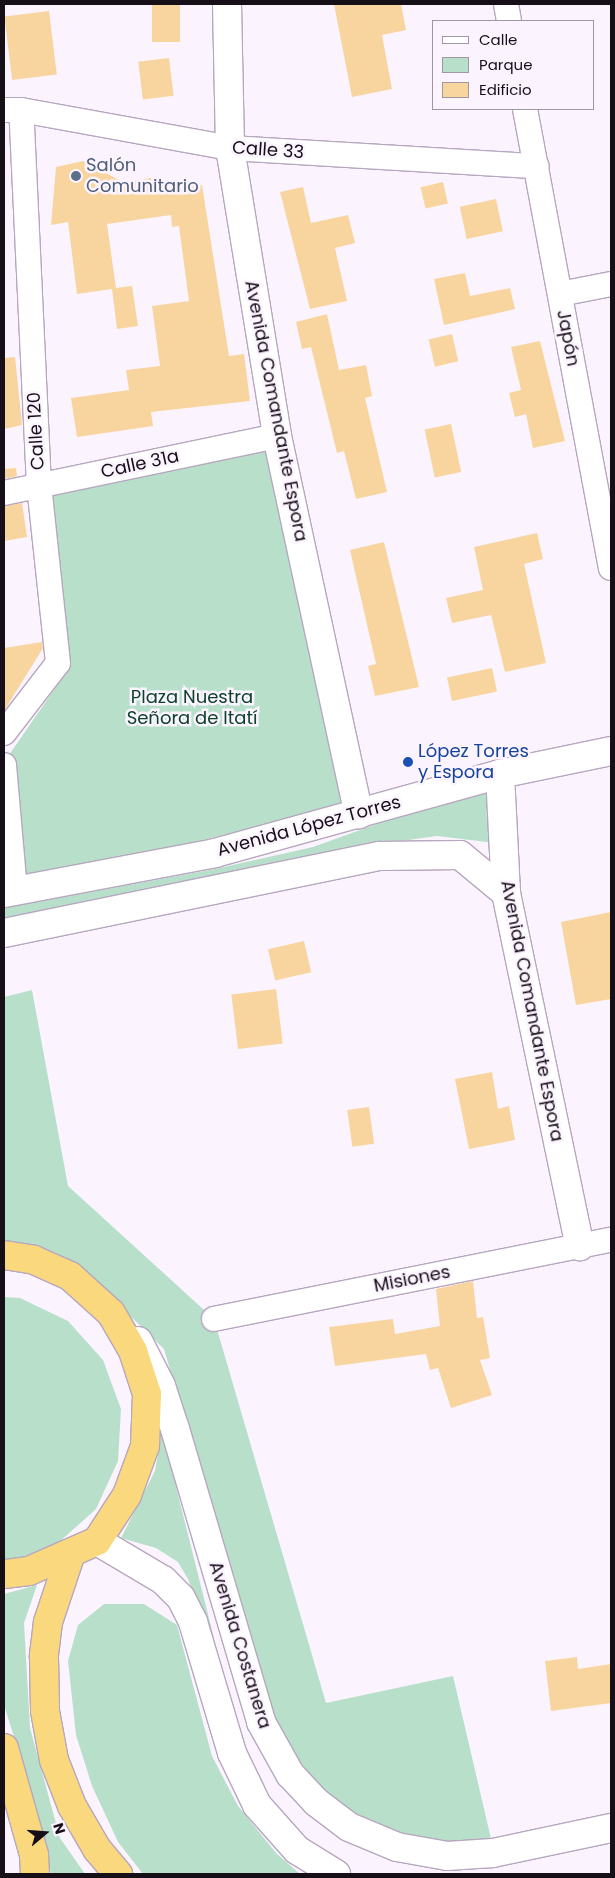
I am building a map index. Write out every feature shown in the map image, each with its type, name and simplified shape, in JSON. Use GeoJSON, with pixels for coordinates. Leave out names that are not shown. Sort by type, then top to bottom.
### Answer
{"type":"FeatureCollection","features":[{"type":"Feature","properties":{"kind":"highway"},"geometry":{"type":"LineString","coordinates":[[4,1255],[34,1260],[70,1276],[111,1312],[124,1332],[147,1394],[145,1446],[127,1495],[97,1541],[70,1556],[29,1570],[4,1574]]}},
{"type":"Feature","properties":{"kind":"highway"},"geometry":{"type":"LineString","coordinates":[[70,1556],[48,1622],[44,1657],[45,1711],[54,1760],[72,1806],[97,1849],[118,1874]]}},
{"type":"Feature","properties":{"kind":"highway"},"geometry":{"type":"LineString","coordinates":[[4,1748],[34,1855],[35,1874]]}},
{"type":"Feature","properties":{"kind":"main road","name":"Avenida Comandante Espora"},"geometry":{"type":"LineString","coordinates":[[227,4],[230,148],[277,436],[359,814]]}},
{"type":"Feature","properties":{"kind":"main road","name":"Avenida López Torres"},"geometry":{"type":"LineString","coordinates":[[10,892],[214,853],[500,774],[611,751]]}},
{"type":"Feature","properties":{"kind":"main road","name":"Avenida Comandante Espora"},"geometry":{"type":"LineString","coordinates":[[500,774],[506,893],[580,1246]]}},
{"type":"Feature","properties":{"kind":"main road"},"geometry":{"type":"LineString","coordinates":[[4,933],[380,856],[460,855],[506,893]]}},
{"type":"Feature","properties":{"kind":"main road","name":"Avenida Costanera"},"geometry":{"type":"LineString","coordinates":[[124,1332],[140,1342],[161,1386],[261,1722],[290,1774],[316,1802],[349,1827],[397,1847],[447,1856],[492,1854],[611,1828]]}},
{"type":"Feature","properties":{"kind":"main road"},"geometry":{"type":"LineString","coordinates":[[97,1541],[163,1580],[181,1598],[193,1622],[232,1754],[257,1805],[296,1850],[336,1874]]}},
{"type":"Feature","properties":{"kind":"street"},"geometry":{"type":"LineString","coordinates":[[506,4],[509,20]]}},
{"type":"Feature","properties":{"kind":"street","name":"Calle 33"},"geometry":{"type":"LineString","coordinates":[[12,110],[230,148],[536,166]]}},
{"type":"Feature","properties":{"kind":"street","name":"Calle 120"},"geometry":{"type":"LineString","coordinates":[[4,733],[58,663],[39,486],[12,110]]}},
{"type":"Feature","properties":{"kind":"street","name":"Japón"},"geometry":{"type":"LineString","coordinates":[[526,110],[611,568]]}},
{"type":"Feature","properties":{"kind":"street"},"geometry":{"type":"LineString","coordinates":[[560,294],[611,284]]}},
{"type":"Feature","properties":{"kind":"street","name":"Calle 31a"},"geometry":{"type":"LineString","coordinates":[[4,493],[277,436]]}},
{"type":"Feature","properties":{"kind":"street"},"geometry":{"type":"LineString","coordinates":[[4,765],[10,892]]}},
{"type":"Feature","properties":{"kind":"street","name":"Misiones"},"geometry":{"type":"LineString","coordinates":[[214,1319],[611,1240]]}},
{"type":"Feature","properties":{"kind":"green space","name":"Plaza Nuestra Señora de Itatí"},"geometry":{"type":"Polygon","coordinates":[[[269,446],[346,805],[27,883],[9,755],[69,668],[50,492],[269,446]]]}},
{"type":"Feature","properties":{"kind":"green space"},"geometry":{"type":"Polygon","coordinates":[[[493,782],[486,798],[487,820],[495,843],[437,836],[401,841],[4,919],[4,908],[215,869],[313,847],[493,782]]]}},
{"type":"Feature","properties":{"kind":"green space"},"geometry":{"type":"Polygon","coordinates":[[[32,990],[68,1186],[214,1319],[326,1703],[453,1676],[492,1843],[444,1846],[388,1837],[339,1814],[301,1774],[274,1725],[164,1349],[83,1270],[4,1250],[4,997],[32,990]]]}},
{"type":"Feature","properties":{"kind":"green space"},"geometry":{"type":"Polygon","coordinates":[[[4,1297],[20,1298],[68,1321],[103,1360],[121,1409],[118,1461],[96,1509],[57,1544],[8,1562],[4,1561],[4,1297]]]}},
{"type":"Feature","properties":{"kind":"green space"},"geometry":{"type":"Polygon","coordinates":[[[162,1431],[218,1654],[188,1579],[178,1562],[156,1548],[121,1538],[155,1471],[162,1431]]]}},
{"type":"Feature","properties":{"kind":"green space"},"geometry":{"type":"Polygon","coordinates":[[[37,1585],[24,1623],[30,1728],[60,1838],[85,1874],[51,1874],[38,1813],[4,1705],[4,1594],[37,1585]]]}},
{"type":"Feature","properties":{"kind":"green space"},"geometry":{"type":"Polygon","coordinates":[[[104,1604],[144,1604],[177,1625],[212,1756],[238,1806],[276,1853],[300,1874],[143,1874],[118,1842],[92,1786],[76,1735],[68,1661],[78,1625],[104,1604]]]}},
{"type":"Feature","properties":{"kind":"building"},"geometry":{"type":"Polygon","coordinates":[[[152,4],[180,4],[180,42],[152,42],[152,4]]]}},
{"type":"Feature","properties":{"kind":"building"},"geometry":{"type":"Polygon","coordinates":[[[334,4],[401,4],[406,30],[382,35],[392,89],[352,97],[334,4]]]}},
{"type":"Feature","properties":{"kind":"building"},"geometry":{"type":"Polygon","coordinates":[[[49,11],[57,75],[12,80],[4,16],[49,11]]]}},
{"type":"Feature","properties":{"kind":"building"},"geometry":{"type":"Polygon","coordinates":[[[169,58],[174,96],[143,99],[138,62],[169,58]]]}},
{"type":"Feature","properties":{"kind":"building"},"geometry":{"type":"Polygon","coordinates":[[[83,161],[123,182],[151,178],[153,192],[202,185],[229,356],[244,354],[250,401],[151,412],[153,426],[77,437],[71,398],[129,390],[126,370],[160,366],[152,306],[189,301],[179,226],[172,227],[171,215],[107,224],[116,288],[132,286],[138,326],[117,329],[112,289],[77,294],[68,222],[51,225],[56,167],[83,161]]]}},
{"type":"Feature","properties":{"kind":"building"},"geometry":{"type":"Polygon","coordinates":[[[443,182],[448,203],[426,209],[421,187],[443,182]]]}},
{"type":"Feature","properties":{"kind":"building"},"geometry":{"type":"Polygon","coordinates":[[[303,187],[311,223],[348,215],[355,243],[335,248],[347,301],[310,309],[280,192],[303,187]]]}},
{"type":"Feature","properties":{"kind":"building"},"geometry":{"type":"Polygon","coordinates":[[[496,199],[503,231],[467,239],[460,207],[496,199]]]}},
{"type":"Feature","properties":{"kind":"building"},"geometry":{"type":"Polygon","coordinates":[[[465,273],[470,296],[510,288],[515,309],[444,325],[434,279],[465,273]]]}},
{"type":"Feature","properties":{"kind":"building"},"geometry":{"type":"Polygon","coordinates":[[[327,314],[339,370],[366,365],[372,396],[365,398],[387,492],[356,499],[344,451],[337,453],[311,347],[302,349],[296,322],[327,314]]]}},
{"type":"Feature","properties":{"kind":"building"},"geometry":{"type":"Polygon","coordinates":[[[452,334],[458,361],[435,367],[429,339],[452,334]]]}},
{"type":"Feature","properties":{"kind":"building"},"geometry":{"type":"Polygon","coordinates":[[[540,341],[565,441],[533,448],[526,414],[515,417],[509,393],[521,390],[511,347],[540,341]]]}},
{"type":"Feature","properties":{"kind":"building"},"geometry":{"type":"Polygon","coordinates":[[[15,357],[22,425],[4,429],[4,358],[15,357]]]}},
{"type":"Feature","properties":{"kind":"building"},"geometry":{"type":"Polygon","coordinates":[[[451,424],[461,472],[435,478],[425,430],[451,424]]]}},
{"type":"Feature","properties":{"kind":"building"},"geometry":{"type":"Polygon","coordinates":[[[16,468],[17,476],[4,479],[4,469],[16,468]]]}},
{"type":"Feature","properties":{"kind":"building"},"geometry":{"type":"Polygon","coordinates":[[[22,503],[27,537],[4,541],[4,506],[22,503]]]}},
{"type":"Feature","properties":{"kind":"building"},"geometry":{"type":"Polygon","coordinates":[[[537,533],[543,559],[524,564],[546,663],[505,672],[491,615],[452,623],[446,598],[483,590],[474,547],[537,533]]]}},
{"type":"Feature","properties":{"kind":"building"},"geometry":{"type":"Polygon","coordinates":[[[384,542],[419,687],[375,696],[368,666],[376,664],[350,550],[384,542]]]}},
{"type":"Feature","properties":{"kind":"building"},"geometry":{"type":"Polygon","coordinates":[[[42,642],[43,648],[4,711],[4,648],[42,642]]]}},
{"type":"Feature","properties":{"kind":"building"},"geometry":{"type":"Polygon","coordinates":[[[492,668],[497,691],[452,701],[447,678],[492,668]]]}},
{"type":"Feature","properties":{"kind":"building"},"geometry":{"type":"Polygon","coordinates":[[[611,912],[611,999],[576,1005],[561,922],[611,912]]]}},
{"type":"Feature","properties":{"kind":"building"},"geometry":{"type":"Polygon","coordinates":[[[304,941],[311,972],[275,981],[268,949],[304,941]]]}},
{"type":"Feature","properties":{"kind":"building"},"geometry":{"type":"Polygon","coordinates":[[[276,989],[283,1044],[238,1049],[231,994],[276,989]]]}},
{"type":"Feature","properties":{"kind":"building"},"geometry":{"type":"Polygon","coordinates":[[[492,1072],[498,1109],[509,1106],[515,1140],[469,1149],[455,1079],[492,1072]]]}},
{"type":"Feature","properties":{"kind":"building"},"geometry":{"type":"Polygon","coordinates":[[[369,1107],[374,1144],[352,1147],[347,1110],[369,1107]]]}},
{"type":"Feature","properties":{"kind":"building"},"geometry":{"type":"Polygon","coordinates":[[[473,1281],[477,1318],[483,1317],[490,1358],[480,1360],[492,1395],[451,1408],[438,1368],[430,1370],[426,1354],[335,1366],[329,1327],[393,1319],[395,1334],[440,1326],[436,1289],[473,1281]]]}},
{"type":"Feature","properties":{"kind":"building"},"geometry":{"type":"Polygon","coordinates":[[[577,1657],[578,1669],[611,1664],[611,1703],[551,1711],[545,1661],[577,1657]]]}},
{"type":"Feature","properties":{"kind":"place","name":"Salón Comunitario"},"geometry":{"type":"Point","coordinates":[76,176]}},
{"type":"Feature","properties":{"kind":"place","name":"López Torres y Espora"},"geometry":{"type":"Point","coordinates":[408,762]}}]}
